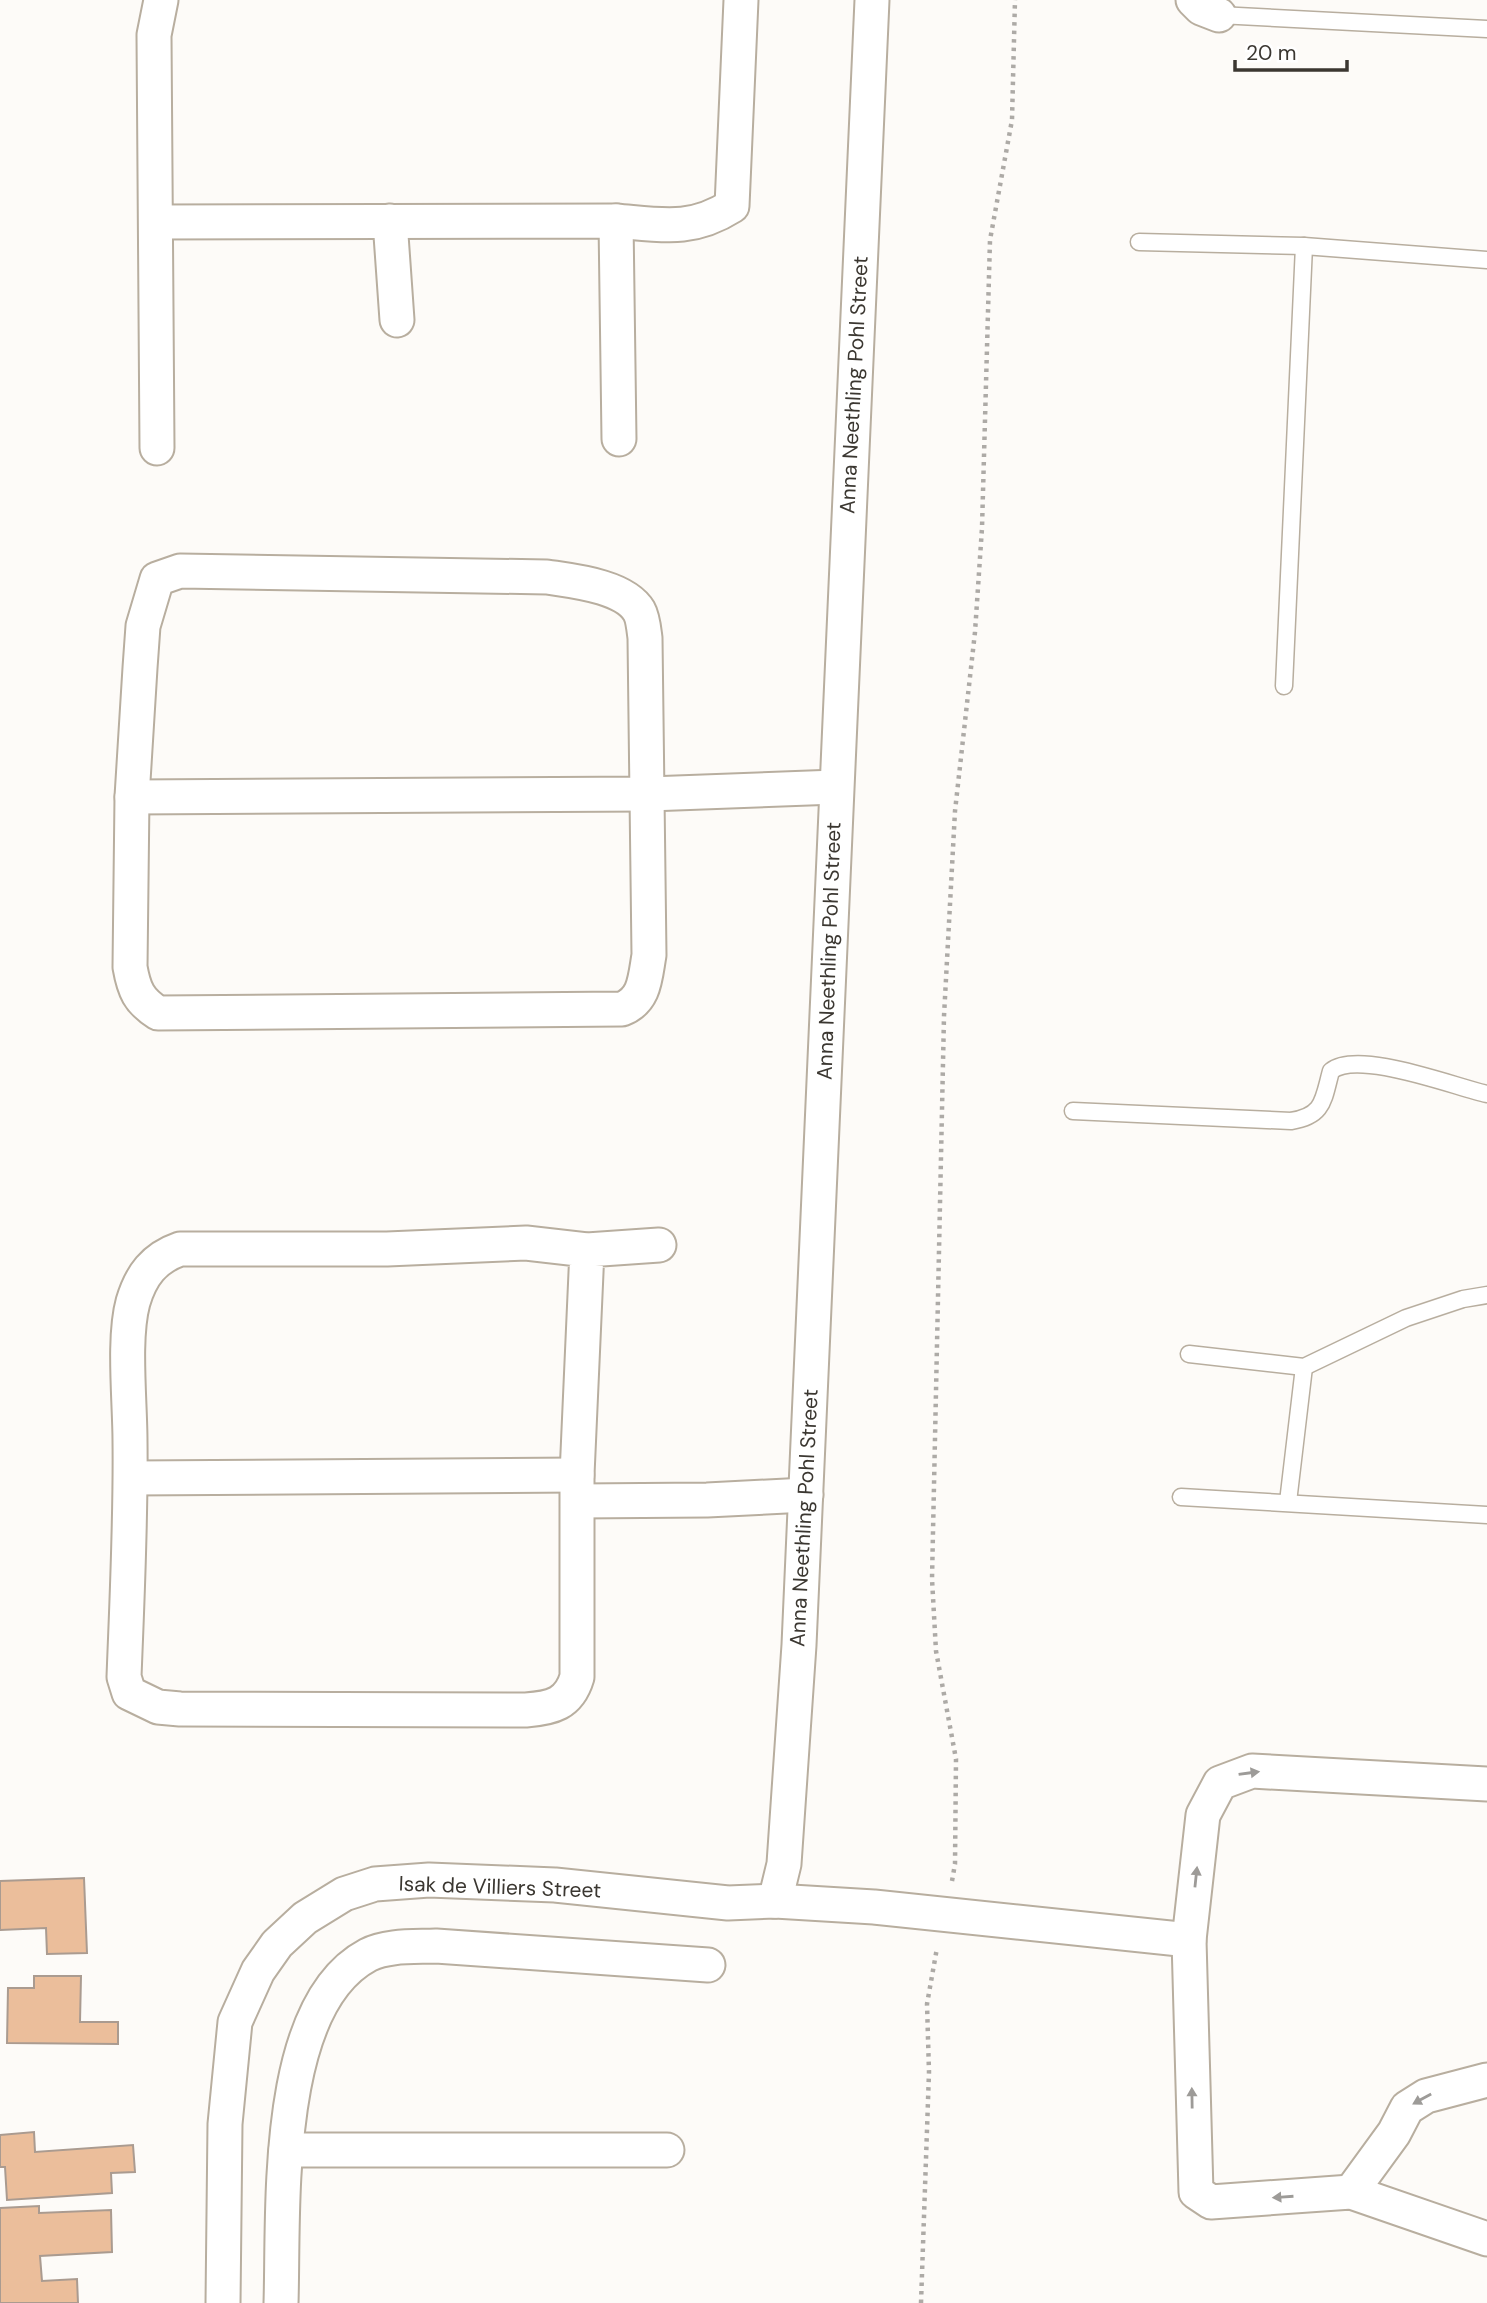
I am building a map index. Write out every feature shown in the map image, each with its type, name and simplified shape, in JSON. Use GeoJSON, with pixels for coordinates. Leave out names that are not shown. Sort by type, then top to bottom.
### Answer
{"type":"FeatureCollection","features":[{"type":"Feature","properties":{"kind":"street"},"geometry":{"type":"LineString","coordinates":[[157,448],[155,35],[161,0]]}},
{"type":"Feature","properties":{"kind":"street"},"geometry":{"type":"LineString","coordinates":[[156,222],[616,221],[681,226],[701,223],[732,206],[741,0]]}},
{"type":"Feature","properties":{"kind":"street","name":"Anna Neethling Pohl Street"},"geometry":{"type":"LineString","coordinates":[[775,1901],[784,1864],[806,1495],[872,0]]}},
{"type":"Feature","properties":{"kind":"street"},"geometry":{"type":"LineString","coordinates":[[390,221],[397,320]]}},
{"type":"Feature","properties":{"kind":"street"},"geometry":{"type":"LineString","coordinates":[[616,221],[619,439]]}},
{"type":"Feature","properties":{"kind":"street"},"geometry":{"type":"LineString","coordinates":[[180,570],[547,577],[594,584],[622,596],[639,611],[645,638],[649,956],[643,989],[633,1005],[622,1009],[158,1013],[142,1003],[134,988],[130,967],[132,797],[139,668],[148,601],[157,579],[180,570]]}},
{"type":"Feature","properties":{"kind":"street"},"geometry":{"type":"LineString","coordinates":[[132,797],[649,794],[836,787]]}},
{"type":"Feature","properties":{"kind":"street"},"geometry":{"type":"LineString","coordinates":[[587,1250],[577,1488],[577,1677],[574,1688],[561,1704],[552,1708],[526,1710],[180,1709],[138,1700],[129,1693],[124,1677],[131,1478],[132,1305],[147,1270],[163,1255],[180,1249],[387,1249],[526,1243],[587,1250],[659,1245]]}},
{"type":"Feature","properties":{"kind":"street"},"geometry":{"type":"LineString","coordinates":[[131,1478],[577,1488],[707,1500],[806,1495]]}},
{"type":"Feature","properties":{"kind":"street"},"geometry":{"type":"LineString","coordinates":[[1487,1784],[1287,1771],[1252,1771],[1233,1775],[1220,1783],[1203,1815],[1189,1940],[1196,2192],[1212,2202],[1351,2192],[1487,2239]]}},
{"type":"Feature","properties":{"kind":"street","name":"Isak de Villiers Street"},"geometry":{"type":"LineString","coordinates":[[223,2303],[225,2124],[235,2022],[258,1971],[277,1944],[305,1918],[344,1894],[375,1884],[429,1880],[555,1885],[728,1903],[775,1901],[874,1908],[1189,1940]]}},
{"type":"Feature","properties":{"kind":"street"},"geometry":{"type":"LineString","coordinates":[[281,2303],[286,2150],[293,2087],[317,2010],[344,1976],[368,1955],[401,1947],[436,1946],[708,1965]]}},
{"type":"Feature","properties":{"kind":"street"},"geometry":{"type":"LineString","coordinates":[[1351,2192],[1407,2108],[1426,2096],[1487,2080]]}},
{"type":"Feature","properties":{"kind":"street"},"geometry":{"type":"LineString","coordinates":[[286,2150],[667,2150]]}},
{"type":"Feature","properties":{"kind":"lane"},"geometry":{"type":"LineString","coordinates":[[1206,8],[1487,29]]}},
{"type":"Feature","properties":{"kind":"lane"},"geometry":{"type":"LineString","coordinates":[[1139,242],[1304,246],[1487,260]]}},
{"type":"Feature","properties":{"kind":"lane"},"geometry":{"type":"LineString","coordinates":[[1284,686],[1304,246]]}},
{"type":"Feature","properties":{"kind":"lane"},"geometry":{"type":"LineString","coordinates":[[1073,1111],[1216,1119],[1305,1119],[1319,1109],[1331,1071],[1345,1065],[1371,1066],[1420,1075],[1487,1094]]}},
{"type":"Feature","properties":{"kind":"lane"},"geometry":{"type":"LineString","coordinates":[[1189,1354],[1304,1367],[1406,1318],[1463,1299],[1487,1295]]}},
{"type":"Feature","properties":{"kind":"lane"},"geometry":{"type":"LineString","coordinates":[[1288,1502],[1304,1367]]}},
{"type":"Feature","properties":{"kind":"lane"},"geometry":{"type":"LineString","coordinates":[[1181,1497],[1487,1515]]}},
{"type":"Feature","properties":{"kind":"path"},"geometry":{"type":"LineString","coordinates":[[950,1890],[955,1864],[956,1759],[936,1651],[932,1579],[944,1016],[955,811],[975,632],[982,528],[990,240],[1012,120],[1014,0]]}},
{"type":"Feature","properties":{"kind":"path"},"geometry":{"type":"LineString","coordinates":[[921,2303],[929,2071],[927,2004],[938,1943]]}},
{"type":"Feature","properties":{"kind":"building"},"geometry":{"type":"Polygon","coordinates":[[[84,1878],[87,1953],[47,1954],[46,1928],[0,1930],[0,1881],[84,1878]]]}},
{"type":"Feature","properties":{"kind":"building"},"geometry":{"type":"Polygon","coordinates":[[[34,1976],[81,1976],[80,2022],[118,2022],[118,2044],[7,2043],[8,1988],[34,1988],[34,1976]]]}},
{"type":"Feature","properties":{"kind":"building"},"geometry":{"type":"Polygon","coordinates":[[[34,2132],[35,2152],[133,2145],[135,2172],[111,2173],[112,2193],[7,2200],[5,2167],[0,2167],[0,2135],[34,2132]]]}},
{"type":"Feature","properties":{"kind":"building"},"geometry":{"type":"Polygon","coordinates":[[[39,2206],[39,2213],[111,2210],[112,2252],[40,2256],[42,2281],[77,2279],[78,2303],[0,2303],[0,2208],[39,2206]]]}}]}
